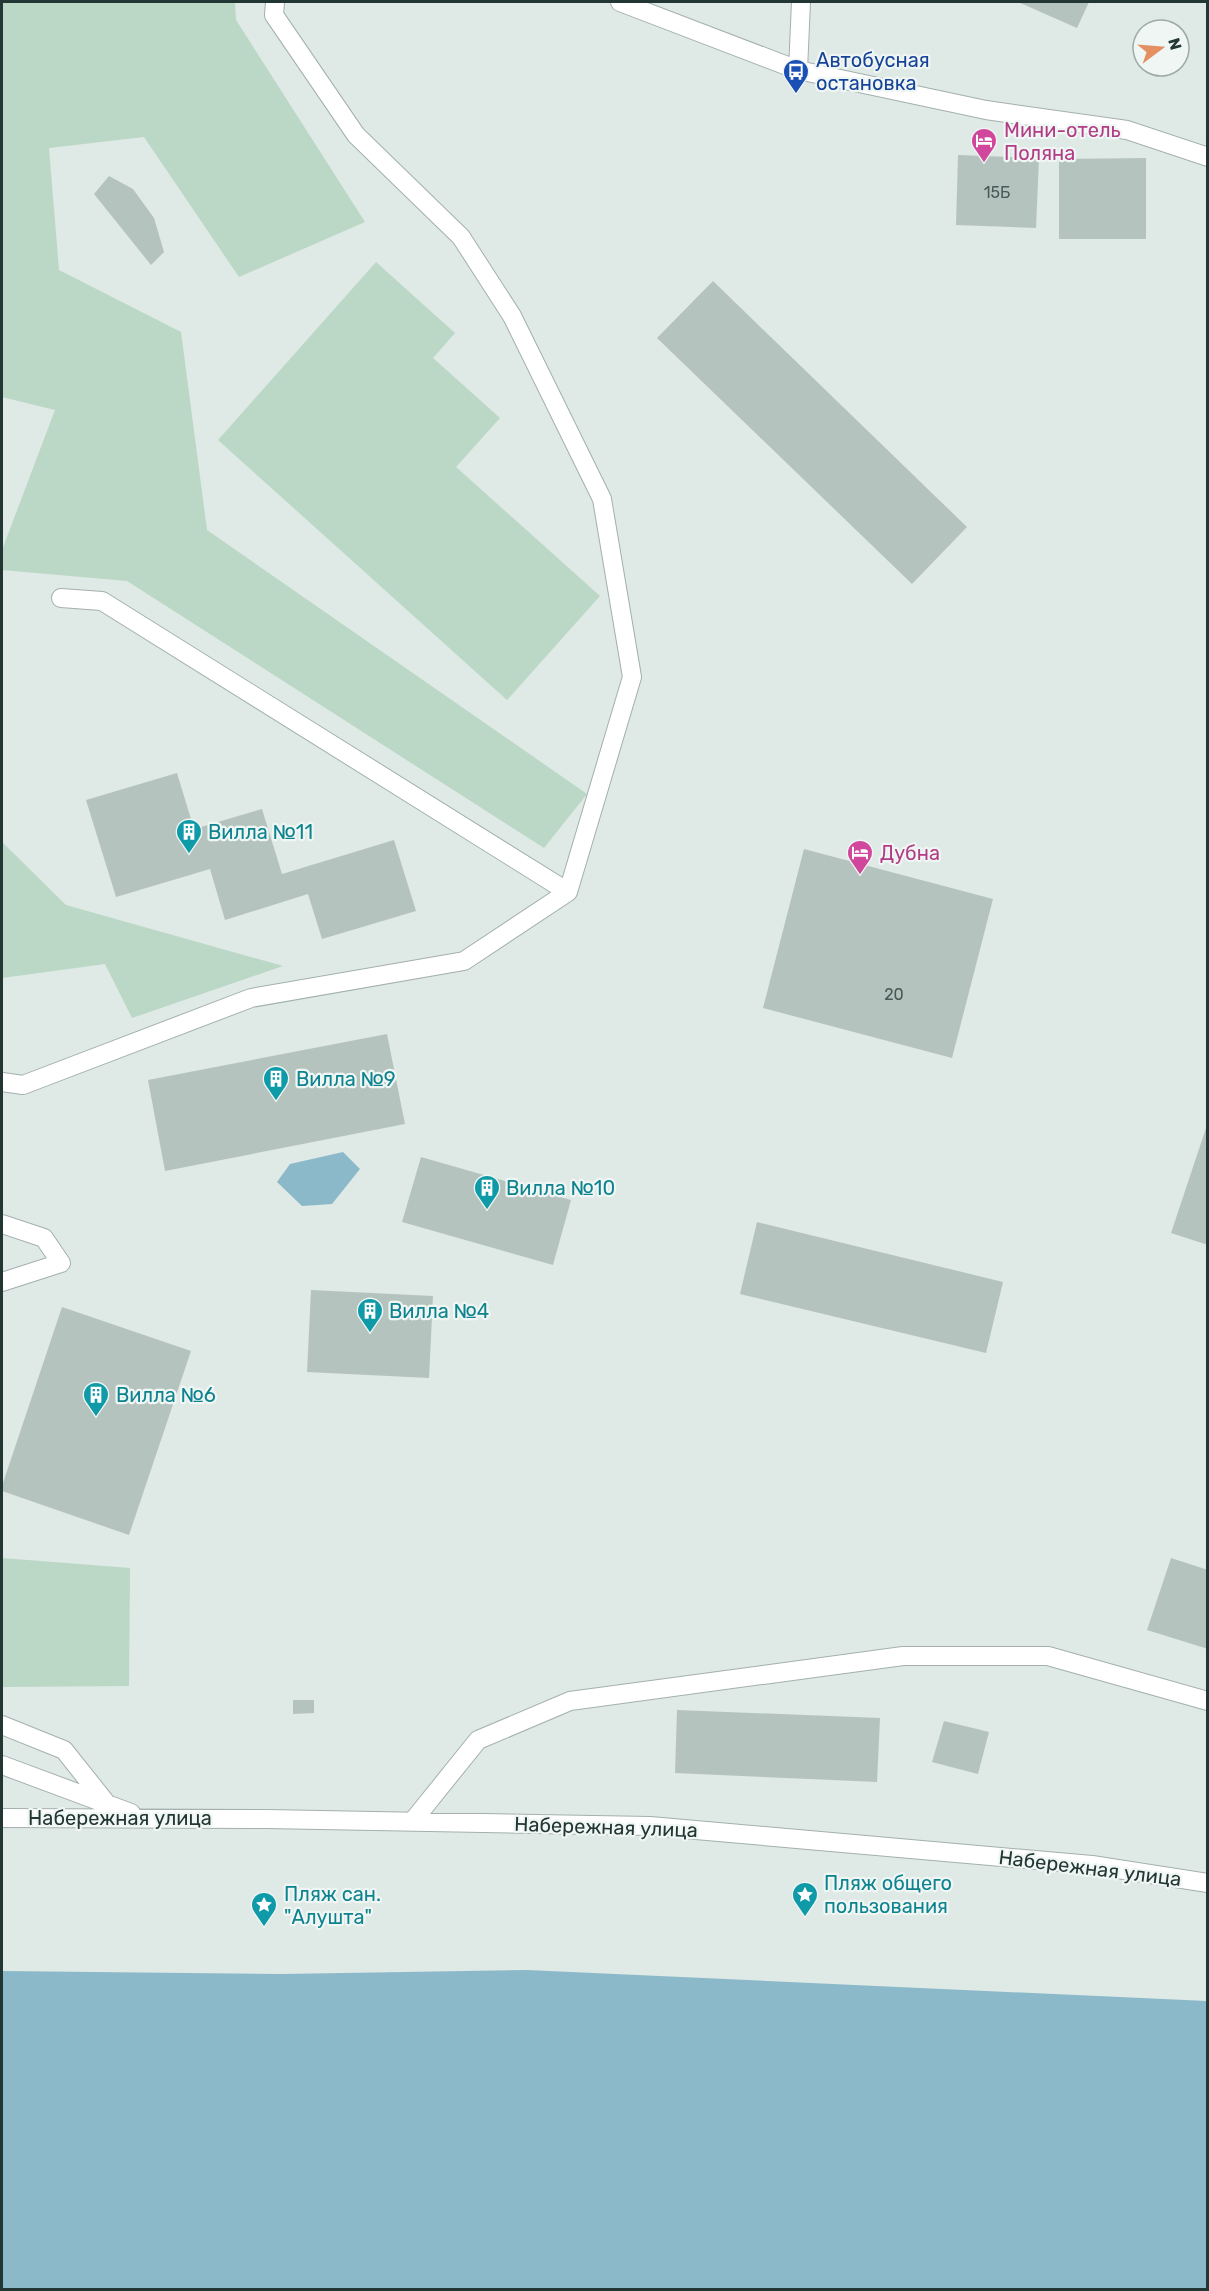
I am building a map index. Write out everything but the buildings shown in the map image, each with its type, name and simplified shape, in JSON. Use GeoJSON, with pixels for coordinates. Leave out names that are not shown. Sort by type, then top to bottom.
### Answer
{"type":"FeatureCollection","features":[{"type":"Feature","properties":{"kind":"street"},"geometry":{"type":"LineString","coordinates":[[2,1082],[23,1085],[250,998],[464,961],[568,892],[632,677],[602,499],[512,316],[461,237],[356,135],[274,15],[275,2]]}},
{"type":"Feature","properties":{"kind":"street"},"geometry":{"type":"LineString","coordinates":[[620,2],[798,70],[986,110],[1127,130],[1208,157]]}},
{"type":"Feature","properties":{"kind":"street"},"geometry":{"type":"LineString","coordinates":[[798,70],[801,2]]}},
{"type":"Feature","properties":{"kind":"street"},"geometry":{"type":"LineString","coordinates":[[61,598],[102,601],[568,892]]}},
{"type":"Feature","properties":{"kind":"street"},"geometry":{"type":"LineString","coordinates":[[2,1224],[44,1238],[61,1263],[2,1282]]}},
{"type":"Feature","properties":{"kind":"street"},"geometry":{"type":"LineString","coordinates":[[412,1822],[478,1740],[570,1701],[582,1699],[903,1656],[1048,1656],[1208,1701]]}},
{"type":"Feature","properties":{"kind":"street"},"geometry":{"type":"LineString","coordinates":[[2,1725],[64,1749],[107,1804]]}},
{"type":"Feature","properties":{"kind":"street"},"geometry":{"type":"LineString","coordinates":[[2,1766],[144,1818]]}},
{"type":"Feature","properties":{"kind":"street","name":"Набережная улица"},"geometry":{"type":"LineString","coordinates":[[2,1818],[650,1826],[1092,1865],[1208,1883]]}},
{"type":"Feature","properties":{"kind":"green space"},"geometry":{"type":"Polygon","coordinates":[[[2,2],[235,2],[236,20],[365,222],[239,277],[144,137],[49,148],[59,270],[181,332],[207,530],[587,794],[544,848],[127,581],[2,570],[2,550],[55,410],[2,397],[2,2]]]}},
{"type":"Feature","properties":{"kind":"green space"},"geometry":{"type":"Polygon","coordinates":[[[376,262],[455,333],[433,358],[500,418],[456,467],[600,596],[507,700],[218,440],[376,262]]]}},
{"type":"Feature","properties":{"kind":"green space"},"geometry":{"type":"Polygon","coordinates":[[[2,842],[66,905],[283,966],[132,1018],[105,964],[2,978],[2,842]]]}},
{"type":"Feature","properties":{"kind":"green space"},"geometry":{"type":"Polygon","coordinates":[[[2,1558],[130,1568],[129,1686],[2,1687],[2,1558]]]}},
{"type":"Feature","properties":{"kind":"water"},"geometry":{"type":"Polygon","coordinates":[[[343,1152],[360,1169],[332,1204],[302,1206],[277,1182],[290,1164],[343,1152]]]}},
{"type":"Feature","properties":{"kind":"water"},"geometry":{"type":"Polygon","coordinates":[[[527,1970],[1207,2001],[1207,2289],[2,2289],[2,1971],[282,1974],[527,1970]]]}},
{"type":"Feature","properties":{"kind":"place","name":"Автобусная остановка"},"geometry":{"type":"Point","coordinates":[796,95]}},
{"type":"Feature","properties":{"kind":"place","name":"Мини-отель Поляна"},"geometry":{"type":"Point","coordinates":[984,164]}},
{"type":"Feature","properties":{"kind":"place","name":"Вилла №11"},"geometry":{"type":"Point","coordinates":[189,855]}},
{"type":"Feature","properties":{"kind":"place","name":"Дубна"},"geometry":{"type":"Point","coordinates":[860,876]}},
{"type":"Feature","properties":{"kind":"place","name":"Вилла №9"},"geometry":{"type":"Point","coordinates":[276,1102]}},
{"type":"Feature","properties":{"kind":"place","name":"Вилла №10"},"geometry":{"type":"Point","coordinates":[487,1211]}},
{"type":"Feature","properties":{"kind":"place","name":"Вилла №4"},"geometry":{"type":"Point","coordinates":[370,1334]}},
{"type":"Feature","properties":{"kind":"place","name":"Вилла №6"},"geometry":{"type":"Point","coordinates":[96,1418]}},
{"type":"Feature","properties":{"kind":"place","name":"Пляж общего пользования"},"geometry":{"type":"Point","coordinates":[805,1918]}},
{"type":"Feature","properties":{"kind":"place","name":"Пляж сан. \"Алушта\""},"geometry":{"type":"Point","coordinates":[264,1928]}}]}
